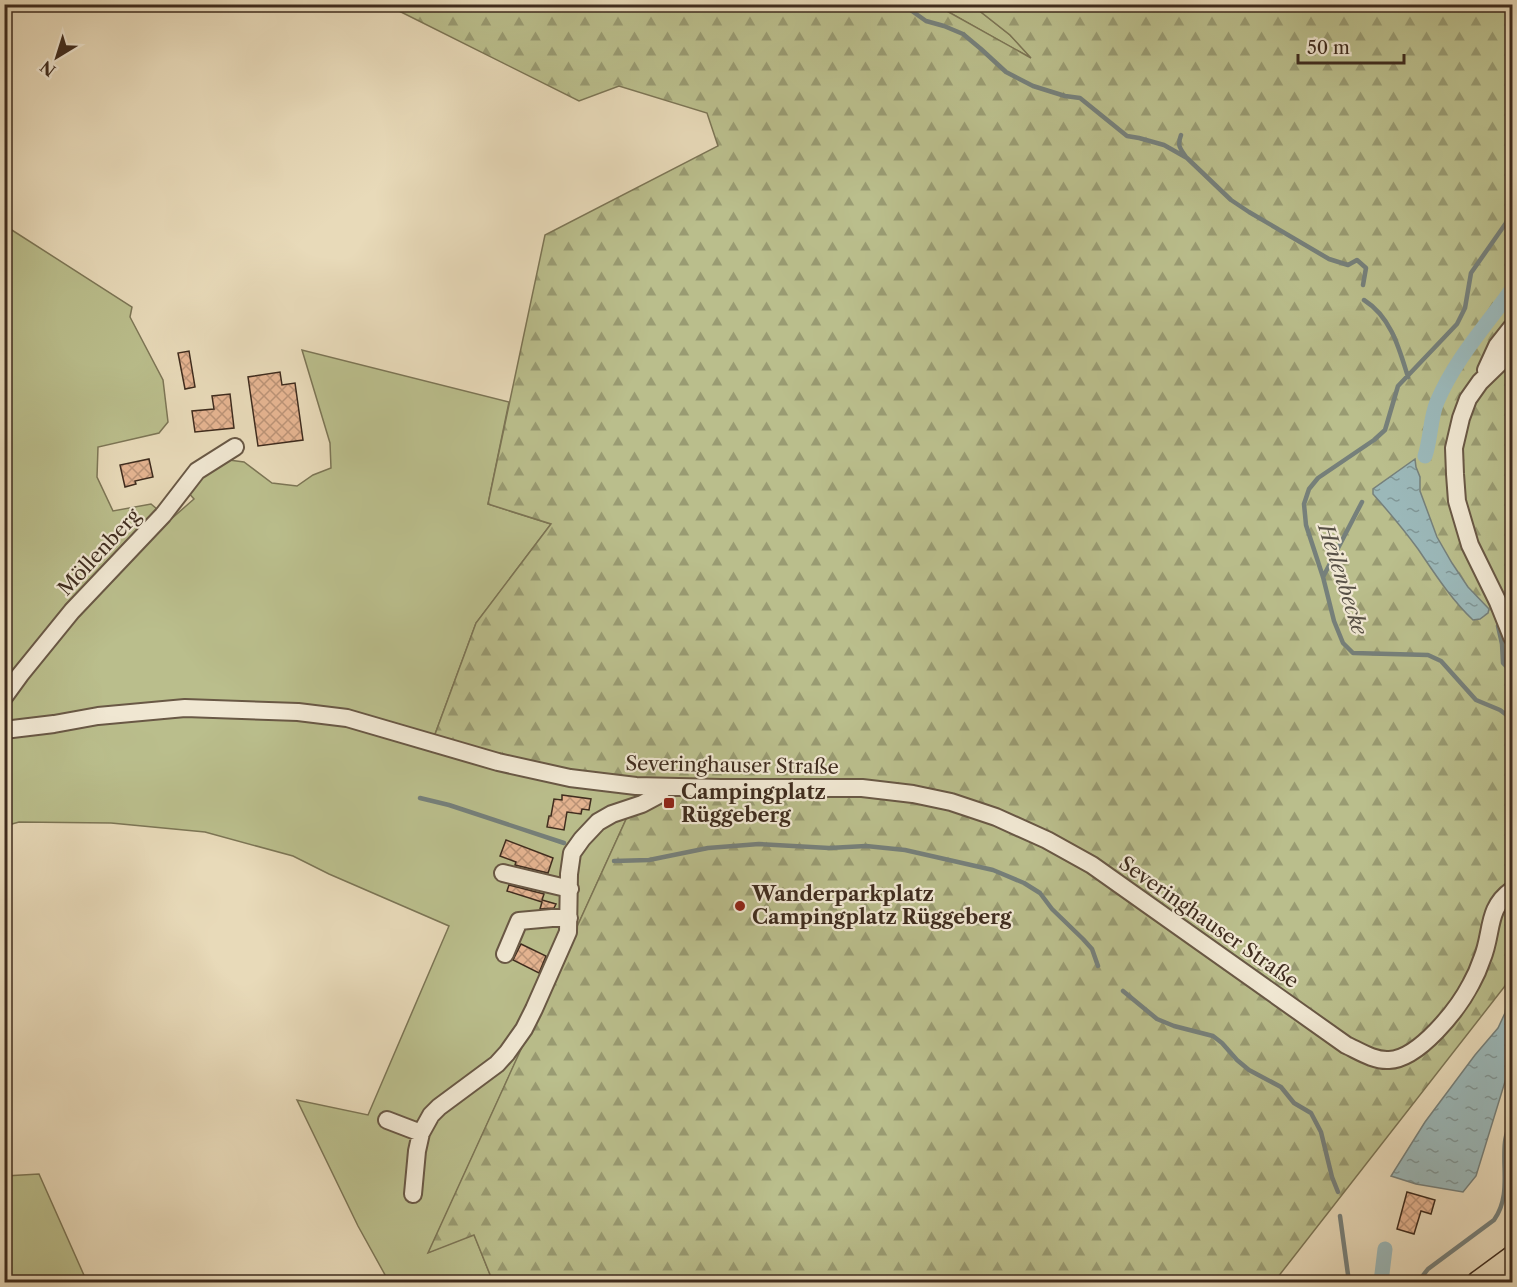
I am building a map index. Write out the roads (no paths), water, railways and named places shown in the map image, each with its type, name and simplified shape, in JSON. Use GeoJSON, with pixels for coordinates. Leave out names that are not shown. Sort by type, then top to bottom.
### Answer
{"type":"FeatureCollection","features":[{"type":"Feature","properties":{"kind":"main road"},"geometry":{"type":"LineString","coordinates":[[1478,1282],[1505,1268]]}},
{"type":"Feature","properties":{"kind":"street"},"geometry":{"type":"LineString","coordinates":[[1512,327],[1497,346],[1480,382],[1468,399],[1454,448],[1457,501],[1470,545],[1512,637]]}},
{"type":"Feature","properties":{"kind":"street"},"geometry":{"type":"LineString","coordinates":[[1480,382],[1512,351]]}},
{"type":"Feature","properties":{"kind":"street","name":"Möllenberg"},"geometry":{"type":"LineString","coordinates":[[4,697],[72,610],[163,515],[197,471],[235,447]]}},
{"type":"Feature","properties":{"kind":"street","name":"Severinghauser Straße"},"geometry":{"type":"LineString","coordinates":[[4,730],[98,716],[185,708],[298,712],[347,718],[498,762],[570,778],[665,787],[862,788],[913,794],[951,802],[996,817],[1047,840],[1092,865],[1346,1045],[1377,1058],[1389,1060],[1407,1056],[1430,1038],[1450,1015],[1471,985],[1483,957],[1497,905],[1502,897],[1512,890]]}},
{"type":"Feature","properties":{"kind":"street"},"geometry":{"type":"LineString","coordinates":[[413,1194],[417,1151],[421,1133],[430,1115],[507,1053],[524,1029],[554,966],[568,932],[569,874],[572,853],[598,822],[612,814],[642,804],[657,796],[665,787]]}},
{"type":"Feature","properties":{"kind":"street"},"geometry":{"type":"LineString","coordinates":[[503,873],[570,889]]}},
{"type":"Feature","properties":{"kind":"street"},"geometry":{"type":"LineString","coordinates":[[505,954],[519,921],[569,918]]}},
{"type":"Feature","properties":{"kind":"street"},"geometry":{"type":"LineString","coordinates":[[387,1120],[421,1133]]}},
{"type":"Feature","properties":{"kind":"water"},"geometry":{"type":"Polygon","coordinates":[[[1415,459],[1420,477],[1420,491],[1437,537],[1468,587],[1489,609],[1488,613],[1480,619],[1473,620],[1458,604],[1418,549],[1373,494],[1373,489],[1415,459]]]}},
{"type":"Feature","properties":{"kind":"water"},"geometry":{"type":"Polygon","coordinates":[[[1508,994],[1512,994],[1512,1059],[1476,1176],[1463,1192],[1416,1184],[1391,1176],[1425,1122],[1498,1028],[1505,1013],[1508,994]]]}},
{"type":"Feature","properties":{"kind":"waterway"},"geometry":{"type":"LineString","coordinates":[[906,4],[926,21],[963,34],[1006,72],[1033,86],[1080,98],[1127,136],[1164,145],[1187,158],[1231,200],[1329,259],[1348,265],[1357,260],[1366,268],[1363,285]]}},
{"type":"Feature","properties":{"kind":"waterway"},"geometry":{"type":"LineString","coordinates":[[1181,135],[1180,147],[1186,157]]}},
{"type":"Feature","properties":{"kind":"waterway","name":"Heilenbecke"},"geometry":{"type":"LineString","coordinates":[[1512,157],[1511,212],[1506,223],[1471,273],[1465,308],[1457,324],[1398,386],[1385,430],[1318,478],[1309,489],[1304,504],[1306,525],[1334,621],[1343,643],[1353,653],[1428,655],[1441,661],[1476,700],[1500,710],[1512,719]]}},
{"type":"Feature","properties":{"kind":"waterway"},"geometry":{"type":"LineString","coordinates":[[1425,456],[1435,408],[1444,386],[1462,357],[1512,289]]}},
{"type":"Feature","properties":{"kind":"waterway"},"geometry":{"type":"LineString","coordinates":[[1364,300],[1381,315],[1393,334],[1408,377]]}},
{"type":"Feature","properties":{"kind":"waterway"},"geometry":{"type":"LineString","coordinates":[[1323,577],[1362,502]]}},
{"type":"Feature","properties":{"kind":"waterway"},"geometry":{"type":"LineString","coordinates":[[1498,626],[1503,663],[1512,672]]}},
{"type":"Feature","properties":{"kind":"waterway"},"geometry":{"type":"LineString","coordinates":[[420,798],[449,805],[564,843]]}},
{"type":"Feature","properties":{"kind":"waterway"},"geometry":{"type":"LineString","coordinates":[[614,861],[649,860],[708,848],[759,844],[829,848],[866,846],[905,850],[993,870],[1024,883],[1040,893],[1052,909],[1092,949],[1098,966]]}},
{"type":"Feature","properties":{"kind":"waterway"},"geometry":{"type":"LineString","coordinates":[[1123,991],[1157,1019],[1213,1036],[1249,1070],[1281,1087],[1294,1103],[1311,1113],[1321,1132],[1338,1192]]}},
{"type":"Feature","properties":{"kind":"waterway","name":"Heilenbecke"},"geometry":{"type":"LineString","coordinates":[[1418,1282],[1428,1269],[1494,1220],[1504,1192],[1505,1142],[1512,1114]]}},
{"type":"Feature","properties":{"kind":"waterway"},"geometry":{"type":"LineString","coordinates":[[1340,1216],[1349,1282]]}},
{"type":"Feature","properties":{"kind":"waterway"},"geometry":{"type":"LineString","coordinates":[[1381,1282],[1385,1249]]}},
{"type":"Feature","properties":{"kind":"place","name":"Campingplatz Rüggeberg"},"geometry":{"type":"Point","coordinates":[669,803]}},
{"type":"Feature","properties":{"kind":"place","name":"Wanderparkplatz Campingplatz Rüggeberg"},"geometry":{"type":"Point","coordinates":[740,906]}}]}
